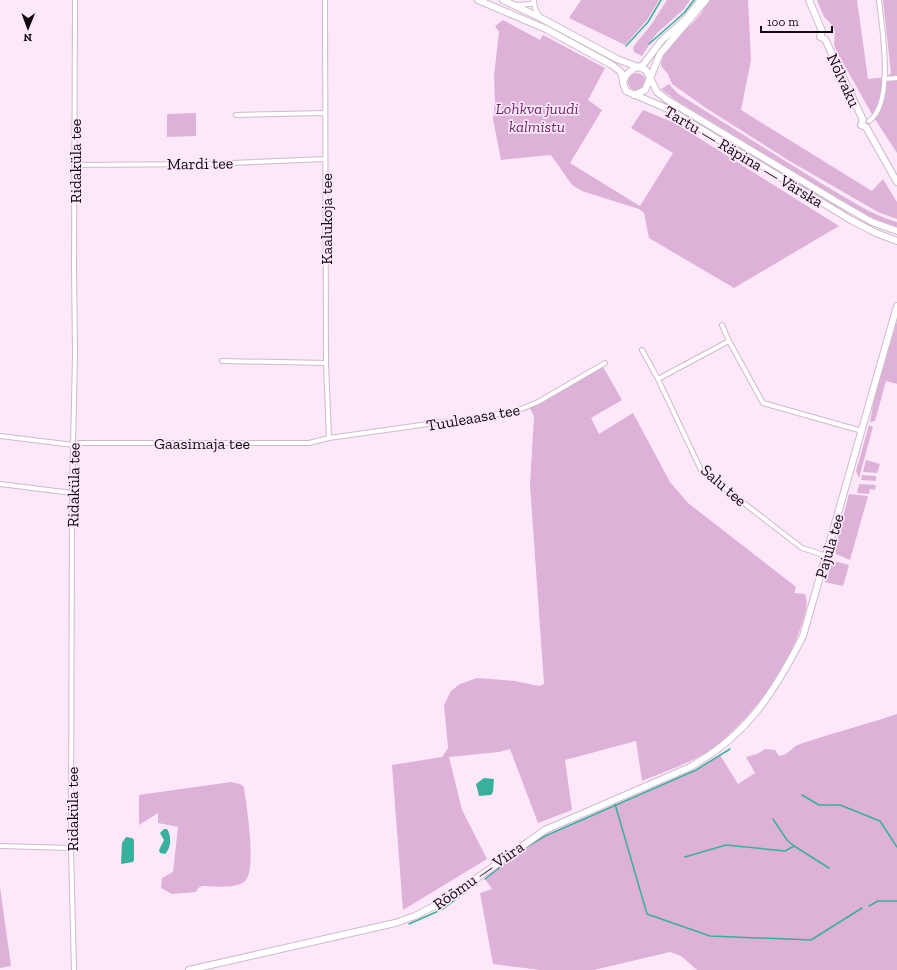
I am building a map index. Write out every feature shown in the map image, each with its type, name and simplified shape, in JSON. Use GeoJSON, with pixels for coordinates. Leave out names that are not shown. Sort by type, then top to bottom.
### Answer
{"type":"FeatureCollection","features":[{"type":"Feature","properties":{"kind":"street","name":"Ridaküla tee"},"geometry":{"type":"LineString","coordinates":[[74,970],[71,848],[75,0]]}},
{"type":"Feature","properties":{"kind":"street","name":"Kaalukoja tee"},"geometry":{"type":"LineString","coordinates":[[325,0],[326,362],[329,438]]}},
{"type":"Feature","properties":{"kind":"street"},"geometry":{"type":"LineString","coordinates":[[478,0],[546,29],[612,65],[622,72],[623,83],[626,91],[632,95],[638,94],[645,90],[660,54],[676,34],[697,13],[706,0]]}},
{"type":"Feature","properties":{"kind":"street"},"geometry":{"type":"LineString","coordinates":[[503,0],[539,16],[617,59],[646,70],[650,78]]}},
{"type":"Feature","properties":{"kind":"street"},"geometry":{"type":"LineString","coordinates":[[623,83],[626,75],[648,60],[662,40],[685,20],[701,0]]}},
{"type":"Feature","properties":{"kind":"street","name":"Nõlvaku"},"geometry":{"type":"LineString","coordinates":[[809,0],[822,31],[820,37],[825,39],[897,182]]}},
{"type":"Feature","properties":{"kind":"street"},"geometry":{"type":"LineString","coordinates":[[866,123],[874,118],[878,110],[882,98],[886,69],[879,0]]}},
{"type":"Feature","properties":{"kind":"street"},"geometry":{"type":"LineString","coordinates":[[515,5],[531,4],[534,1],[539,16]]}},
{"type":"Feature","properties":{"kind":"street","name":"Tartu — Räpina — Värska"},"geometry":{"type":"LineString","coordinates":[[650,78],[656,92],[666,99],[860,215],[897,231]]}},
{"type":"Feature","properties":{"kind":"street"},"geometry":{"type":"LineString","coordinates":[[884,80],[897,78]]}},
{"type":"Feature","properties":{"kind":"street","name":"Tartu — Räpina — Värska"},"geometry":{"type":"LineString","coordinates":[[632,95],[657,103],[688,120],[764,168],[853,221],[876,233],[897,241]]}},
{"type":"Feature","properties":{"kind":"street"},"geometry":{"type":"LineString","coordinates":[[236,115],[325,114]]}},
{"type":"Feature","properties":{"kind":"street","name":"Mardi tee"},"geometry":{"type":"LineString","coordinates":[[75,165],[207,164],[325,159]]}},
{"type":"Feature","properties":{"kind":"street","name":"Pajula tee"},"geometry":{"type":"LineString","coordinates":[[708,757],[728,742],[750,721],[766,701],[785,671],[803,636],[897,306]]}},
{"type":"Feature","properties":{"kind":"street"},"geometry":{"type":"LineString","coordinates":[[722,325],[763,404],[862,431]]}},
{"type":"Feature","properties":{"kind":"street"},"geometry":{"type":"LineString","coordinates":[[658,379],[729,341]]}},
{"type":"Feature","properties":{"kind":"street","name":"Salu tee"},"geometry":{"type":"LineString","coordinates":[[642,350],[658,379],[701,470],[802,548],[827,556]]}},
{"type":"Feature","properties":{"kind":"street"},"geometry":{"type":"LineString","coordinates":[[222,361],[326,362]]}},
{"type":"Feature","properties":{"kind":"street","name":"Tuuleaasa tee"},"geometry":{"type":"LineString","coordinates":[[329,438],[514,412],[538,402],[605,363]]}},
{"type":"Feature","properties":{"kind":"street","name":"Gaasimaja tee"},"geometry":{"type":"LineString","coordinates":[[0,436],[74,445],[79,443],[308,443],[329,438]]}},
{"type":"Feature","properties":{"kind":"street"},"geometry":{"type":"LineString","coordinates":[[0,484],[72,493]]}},
{"type":"Feature","properties":{"kind":"street","name":"Rõõmu — Viira"},"geometry":{"type":"LineString","coordinates":[[189,970],[395,923],[415,916],[446,900],[545,830],[646,787],[708,757]]}},
{"type":"Feature","properties":{"kind":"street"},"geometry":{"type":"LineString","coordinates":[[0,846],[71,848]]}},
{"type":"Feature","properties":{"kind":"green space"},"geometry":{"type":"Polygon","coordinates":[[[581,0],[659,0],[647,20],[625,45],[569,18],[581,0]]]}},
{"type":"Feature","properties":{"kind":"green space"},"geometry":{"type":"Polygon","coordinates":[[[667,0],[690,0],[684,9],[656,34],[642,56],[634,52],[633,47],[651,25],[667,0]]]}},
{"type":"Feature","properties":{"kind":"green space"},"geometry":{"type":"Polygon","coordinates":[[[710,0],[748,0],[751,60],[741,110],[872,191],[883,179],[897,202],[897,219],[878,212],[788,160],[706,108],[672,84],[668,74],[661,66],[662,58],[670,45],[694,22],[710,0]]]}},
{"type":"Feature","properties":{"kind":"green space"},"geometry":{"type":"Polygon","coordinates":[[[817,0],[857,0],[868,79],[887,77],[891,73],[883,0],[897,0],[897,153],[873,116],[837,52],[834,45],[835,32],[833,26],[824,17],[817,0]]]}},
{"type":"Feature","properties":{"kind":"green space","name":"Lohkva juudi kalmistu"},"geometry":{"type":"Polygon","coordinates":[[[503,20],[540,40],[543,35],[605,68],[588,100],[602,110],[570,163],[640,206],[673,153],[631,128],[643,110],[675,123],[839,226],[734,288],[649,238],[644,213],[639,209],[582,191],[572,185],[551,155],[501,160],[493,119],[495,102],[494,76],[499,32],[495,26],[503,20]]]}},
{"type":"Feature","properties":{"kind":"green space"},"geometry":{"type":"Polygon","coordinates":[[[637,73],[643,76],[646,82],[643,88],[637,91],[631,88],[628,82],[631,76],[637,73]]]}},
{"type":"Feature","properties":{"kind":"green space"},"geometry":{"type":"Polygon","coordinates":[[[669,84],[677,93],[850,201],[869,211],[897,222],[897,227],[876,220],[859,211],[674,99],[661,89],[669,84]]]}},
{"type":"Feature","properties":{"kind":"green space"},"geometry":{"type":"Polygon","coordinates":[[[196,113],[196,136],[167,137],[167,114],[196,113]]]}},
{"type":"Feature","properties":{"kind":"green space"},"geometry":{"type":"Polygon","coordinates":[[[897,321],[897,384],[886,381],[875,421],[870,422],[874,400],[897,321]]]}},
{"type":"Feature","properties":{"kind":"green space"},"geometry":{"type":"Polygon","coordinates":[[[602,365],[622,400],[591,418],[599,434],[633,413],[670,482],[688,503],[796,587],[794,593],[805,594],[807,605],[802,624],[789,655],[772,684],[752,711],[716,746],[687,763],[642,781],[636,741],[565,760],[572,810],[538,823],[510,749],[499,752],[449,757],[462,810],[487,859],[403,910],[392,765],[442,757],[448,748],[444,705],[451,691],[460,684],[477,678],[515,681],[539,686],[544,684],[530,485],[534,416],[529,407],[602,365]]]}},
{"type":"Feature","properties":{"kind":"green space"},"geometry":{"type":"Polygon","coordinates":[[[869,425],[873,427],[859,478],[856,471],[869,425]]]}},
{"type":"Feature","properties":{"kind":"green space"},"geometry":{"type":"Polygon","coordinates":[[[866,460],[880,464],[877,473],[863,472],[866,460]]]}},
{"type":"Feature","properties":{"kind":"green space"},"geometry":{"type":"Polygon","coordinates":[[[862,475],[876,476],[876,481],[861,480],[862,475]]]}},
{"type":"Feature","properties":{"kind":"green space"},"geometry":{"type":"Polygon","coordinates":[[[859,484],[876,485],[875,490],[870,489],[869,494],[857,493],[859,484]]]}},
{"type":"Feature","properties":{"kind":"green space"},"geometry":{"type":"Polygon","coordinates":[[[849,494],[868,496],[850,560],[836,554],[835,548],[849,494]]]}},
{"type":"Feature","properties":{"kind":"green space"},"geometry":{"type":"Polygon","coordinates":[[[832,562],[849,565],[843,586],[825,582],[832,562]]]}},
{"type":"Feature","properties":{"kind":"green space"},"geometry":{"type":"Polygon","coordinates":[[[897,714],[897,970],[697,970],[681,956],[670,952],[594,970],[541,970],[493,964],[480,893],[492,889],[485,879],[520,851],[545,836],[696,770],[720,755],[738,784],[755,773],[746,757],[757,754],[765,749],[775,750],[779,756],[788,753],[800,744],[897,714]]]}},
{"type":"Feature","properties":{"kind":"green space"},"geometry":{"type":"Polygon","coordinates":[[[231,782],[240,784],[244,787],[251,852],[248,876],[244,882],[235,886],[202,886],[198,888],[196,892],[172,894],[161,888],[162,878],[173,872],[178,827],[158,823],[158,813],[139,825],[139,795],[231,782]]]}},
{"type":"Feature","properties":{"kind":"green space"},"geometry":{"type":"Polygon","coordinates":[[[0,887],[11,966],[0,968],[0,887]]]}},
{"type":"Feature","properties":{"kind":"shaded area"},"geometry":{"type":"Polygon","coordinates":[[[484,778],[494,779],[493,792],[491,795],[479,796],[476,784],[484,778]]]}},
{"type":"Feature","properties":{"kind":"shaded area"},"geometry":{"type":"Polygon","coordinates":[[[164,829],[167,829],[169,832],[170,839],[169,849],[165,854],[160,853],[159,850],[164,840],[160,833],[164,829]]]}},
{"type":"Feature","properties":{"kind":"shaded area"},"geometry":{"type":"Polygon","coordinates":[[[126,837],[134,840],[134,860],[133,862],[121,864],[122,843],[126,837]]]}},
{"type":"Feature","properties":{"kind":"waterway"},"geometry":{"type":"LineString","coordinates":[[626,46],[648,22],[661,0]]}},
{"type":"Feature","properties":{"kind":"waterway"},"geometry":{"type":"LineString","coordinates":[[649,44],[684,13],[694,0]]}},
{"type":"Feature","properties":{"kind":"waterway"},"geometry":{"type":"LineString","coordinates":[[485,879],[520,851],[545,836],[696,770],[730,749]]}},
{"type":"Feature","properties":{"kind":"waterway"},"geometry":{"type":"LineString","coordinates":[[802,795],[819,805],[840,805],[880,821],[897,847]]}},
{"type":"Feature","properties":{"kind":"waterway"},"geometry":{"type":"LineString","coordinates":[[615,804],[647,914],[710,936],[811,940],[862,908]]}},
{"type":"Feature","properties":{"kind":"waterway"},"geometry":{"type":"LineString","coordinates":[[773,819],[787,840],[793,845]]}},
{"type":"Feature","properties":{"kind":"waterway"},"geometry":{"type":"LineString","coordinates":[[685,857],[726,845],[785,851],[794,846],[829,868]]}},
{"type":"Feature","properties":{"kind":"waterway"},"geometry":{"type":"LineString","coordinates":[[409,924],[443,909],[477,885]]}},
{"type":"Feature","properties":{"kind":"waterway"},"geometry":{"type":"LineString","coordinates":[[869,906],[878,901],[897,901]]}}]}
